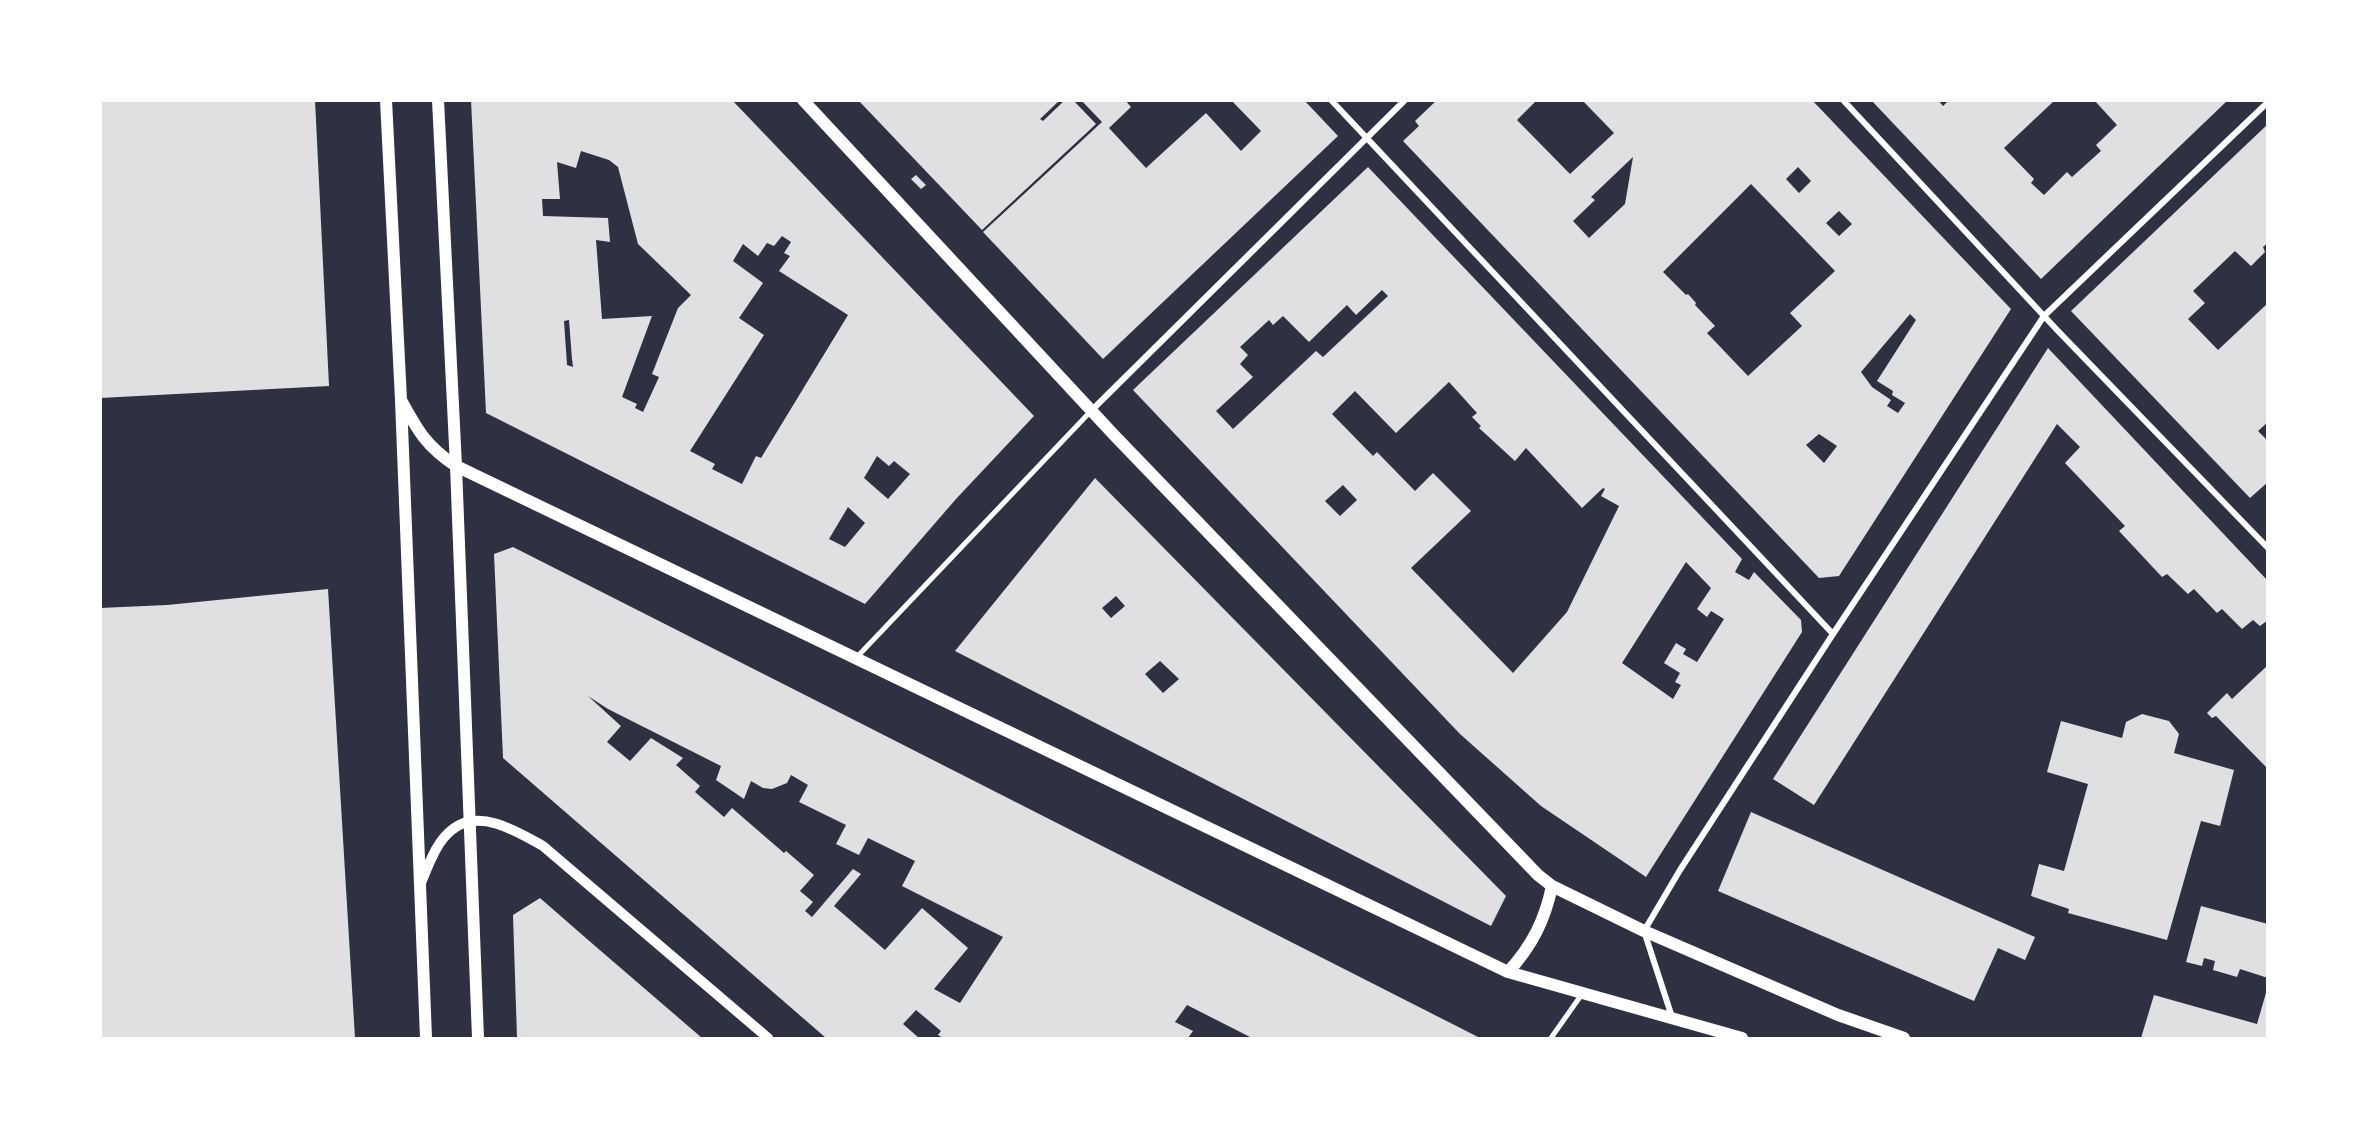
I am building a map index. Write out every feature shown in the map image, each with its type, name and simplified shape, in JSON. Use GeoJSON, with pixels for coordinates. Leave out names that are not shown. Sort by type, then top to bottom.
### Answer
{"type":"FeatureCollection","features":[{"type":"Feature","properties":{"kind":"main road"},"geometry":{"type":"LineString","coordinates":[[386,100],[401,400],[426,1038]]}},
{"type":"Feature","properties":{"kind":"main road"},"geometry":{"type":"LineString","coordinates":[[438,100],[456,466],[478,1038]]}},
{"type":"Feature","properties":{"kind":"main road"},"geometry":{"type":"LineString","coordinates":[[803,100],[1091,411],[1538,875],[1552,886],[1644,931],[1838,1015],[1904,1038]]}},
{"type":"Feature","properties":{"kind":"main road"},"geometry":{"type":"LineString","coordinates":[[401,400],[433,451],[456,466],[1508,972],[1742,1038]]}},
{"type":"Feature","properties":{"kind":"main road"},"geometry":{"type":"LineString","coordinates":[[1508,972],[1524,955],[1537,935],[1547,909],[1552,886]]}},
{"type":"Feature","properties":{"kind":"street"},"geometry":{"type":"LineString","coordinates":[[1331,100],[1833,634]]}},
{"type":"Feature","properties":{"kind":"street"},"geometry":{"type":"LineString","coordinates":[[856,658],[1091,411],[1405,100]]}},
{"type":"Feature","properties":{"kind":"street"},"geometry":{"type":"LineString","coordinates":[[1843,100],[2044,316],[2268,548]]}},
{"type":"Feature","properties":{"kind":"street"},"geometry":{"type":"LineString","coordinates":[[1672,1019],[1644,931],[1680,870],[1833,634],[2044,316],[2268,102]]}},
{"type":"Feature","properties":{"kind":"street"},"geometry":{"type":"LineString","coordinates":[[420,886],[443,840],[452,829],[468,821],[486,822],[515,830],[543,846],[768,1038]]}},
{"type":"Feature","properties":{"kind":"street"},"geometry":{"type":"LineString","coordinates":[[1551,1038],[1582,994]]}},
{"type":"Feature","properties":{"kind":"building"},"geometry":{"type":"Polygon","coordinates":[[[100,100],[315,100],[329,386],[100,398],[100,100]]]}},
{"type":"Feature","properties":{"kind":"building"},"geometry":{"type":"Polygon","coordinates":[[[471,100],[732,100],[1034,416],[956,499],[865,604],[486,413],[471,100]],[[581,151],[576,168],[557,162],[560,199],[542,199],[543,216],[608,218],[610,242],[596,240],[602,319],[652,316],[622,397],[637,404],[635,408],[643,412],[659,377],[652,374],[678,308],[691,295],[638,244],[618,167],[609,160],[581,151]],[[782,236],[774,246],[767,243],[758,256],[743,244],[733,261],[763,283],[739,318],[764,335],[690,451],[715,464],[712,469],[742,484],[756,456],[761,458],[848,315],[779,271],[790,256],[784,253],[791,242],[782,236]],[[569,320],[564,321],[567,365],[573,367],[569,320]],[[877,456],[864,478],[888,499],[910,474],[894,461],[889,466],[877,456]],[[848,507],[829,539],[845,547],[865,523],[848,507]]]}},
{"type":"Feature","properties":{"kind":"building"},"geometry":{"type":"Polygon","coordinates":[[[858,100],[1060,100],[1040,119],[1043,121],[1065,100],[1073,100],[1096,124],[982,230],[858,100]]]}},
{"type":"Feature","properties":{"kind":"building"},"geometry":{"type":"Polygon","coordinates":[[[1081,100],[1125,100],[1131,107],[1109,128],[1146,168],[1206,113],[1241,151],[1261,131],[1231,100],[1304,100],[1338,136],[1103,359],[983,232],[1102,122],[1081,100]]]}},
{"type":"Feature","properties":{"kind":"building"},"geometry":{"type":"Polygon","coordinates":[[[1437,100],[1537,100],[1517,120],[1570,174],[1614,133],[1582,100],[1812,100],[2011,309],[1839,576],[1819,578],[1403,141],[1419,126],[1415,121],[1437,100]],[[1633,157],[1591,197],[1595,200],[1573,221],[1589,238],[1625,204],[1633,157]],[[1798,167],[1786,179],[1799,193],[1811,181],[1798,167]],[[1751,184],[1663,272],[1686,295],[1688,294],[1715,326],[1707,333],[1748,376],[1802,326],[1790,313],[1835,271],[1751,184]],[[1839,211],[1826,223],[1839,236],[1852,224],[1839,211]],[[1910,314],[1861,372],[1872,387],[1891,400],[1887,406],[1898,413],[1905,403],[1892,395],[1893,391],[1877,381],[1916,320],[1910,314]],[[1819,434],[1806,445],[1824,463],[1837,446],[1819,434]]]}},
{"type":"Feature","properties":{"kind":"building"},"geometry":{"type":"Polygon","coordinates":[[[1871,100],[1938,100],[1943,106],[1949,100],[2055,100],[2004,148],[2034,179],[2031,183],[2044,195],[2067,172],[2072,177],[2101,151],[2096,145],[2117,125],[2094,100],[2228,100],[2041,279],[1871,100]]]}},
{"type":"Feature","properties":{"kind":"building"},"geometry":{"type":"Polygon","coordinates":[[[2268,124],[2268,243],[2263,247],[2265,252],[2251,266],[2235,251],[2193,291],[2205,303],[2188,319],[2218,350],[2268,303],[2268,422],[2258,431],[2268,441],[2268,482],[2250,498],[2071,311],[2268,124]]]}},
{"type":"Feature","properties":{"kind":"building"},"geometry":{"type":"Polygon","coordinates":[[[1368,167],[1742,559],[1735,572],[1749,580],[1754,572],[1801,620],[1802,632],[1646,877],[1541,806],[1460,734],[1133,390],[1368,167]],[[1382,290],[1356,315],[1347,305],[1309,342],[1283,316],[1273,325],[1269,320],[1240,347],[1248,355],[1240,364],[1253,377],[1216,411],[1233,429],[1316,351],[1323,357],[1388,296],[1382,290]],[[1449,382],[1396,433],[1355,391],[1332,414],[1373,456],[1377,452],[1415,491],[1433,473],[1471,511],[1411,568],[1513,673],[1567,612],[1619,506],[1601,496],[1605,489],[1603,488],[1582,508],[1526,448],[1515,461],[1479,428],[1481,426],[1472,417],[1477,413],[1449,382]],[[1343,485],[1325,501],[1340,516],[1357,500],[1343,485]],[[1686,562],[1622,663],[1673,699],[1681,685],[1675,682],[1680,673],[1664,663],[1676,643],[1686,649],[1683,654],[1697,662],[1724,619],[1711,611],[1707,617],[1697,609],[1711,588],[1686,562]]]}},
{"type":"Feature","properties":{"kind":"building"},"geometry":{"type":"Polygon","coordinates":[[[916,175],[926,185],[921,189],[911,179],[916,175]]]}},
{"type":"Feature","properties":{"kind":"building"},"geometry":{"type":"Polygon","coordinates":[[[2048,348],[2268,581],[2268,620],[2260,626],[2253,620],[2242,629],[2222,609],[2217,613],[2194,589],[2188,594],[2167,574],[2162,577],[2119,531],[2125,526],[2065,463],[2080,447],[2057,424],[1814,805],[1773,779],[2048,348]]]}},
{"type":"Feature","properties":{"kind":"building"},"geometry":{"type":"Polygon","coordinates":[[[1095,478],[1506,896],[1491,926],[955,651],[1095,478]],[[1116,596],[1102,608],[1111,618],[1125,606],[1116,596]],[[1160,661],[1145,674],[1163,693],[1179,679],[1160,661]]]}},
{"type":"Feature","properties":{"kind":"building"},"geometry":{"type":"Polygon","coordinates":[[[513,547],[1480,1038],[1252,1038],[1187,1005],[1175,1022],[1193,1031],[1188,1038],[943,1038],[938,1035],[941,1031],[916,1010],[903,1024],[919,1038],[826,1038],[503,758],[494,554],[513,547]],[[588,696],[621,726],[607,742],[630,761],[651,738],[683,758],[676,765],[700,786],[695,792],[724,817],[732,808],[784,853],[786,851],[814,875],[800,891],[813,902],[805,911],[812,917],[853,869],[861,874],[834,906],[885,950],[922,908],[968,948],[934,989],[960,1003],[1003,937],[902,886],[915,861],[868,838],[859,855],[836,844],[846,825],[799,802],[808,785],[791,775],[787,783],[772,789],[763,788],[751,781],[744,799],[716,780],[721,766],[608,709],[588,696]]]}},
{"type":"Feature","properties":{"kind":"building"},"geometry":{"type":"Polygon","coordinates":[[[328,589],[355,1038],[100,1038],[100,608],[167,605],[328,589]]]}},
{"type":"Feature","properties":{"kind":"building"},"geometry":{"type":"Polygon","coordinates":[[[2268,665],[2268,769],[2216,716],[2212,718],[2207,713],[2227,693],[2232,699],[2268,665]]]}},
{"type":"Feature","properties":{"kind":"building"},"geometry":{"type":"Polygon","coordinates":[[[2142,714],[2169,721],[2179,734],[2174,753],[2234,770],[2220,826],[2201,821],[2167,940],[2068,913],[2069,909],[2031,896],[2039,864],[2064,871],[2088,784],[2047,772],[2061,721],[2122,738],[2126,722],[2142,714]]]}},
{"type":"Feature","properties":{"kind":"building"},"geometry":{"type":"Polygon","coordinates":[[[1751,812],[2035,937],[2025,960],[1998,948],[1974,1001],[1718,891],[1751,812]]]}},
{"type":"Feature","properties":{"kind":"building"},"geometry":{"type":"Polygon","coordinates":[[[540,898],[702,1038],[517,1038],[513,915],[540,898]]]}},
{"type":"Feature","properties":{"kind":"building"},"geometry":{"type":"Polygon","coordinates":[[[2201,906],[2268,924],[2268,978],[2240,969],[2237,977],[2213,970],[2215,961],[2204,958],[2202,966],[2186,962],[2201,906]]]}},
{"type":"Feature","properties":{"kind":"building"},"geometry":{"type":"Polygon","coordinates":[[[2268,986],[2268,1038],[2141,1038],[2154,995],[2257,1024],[2268,986]]]}}]}
